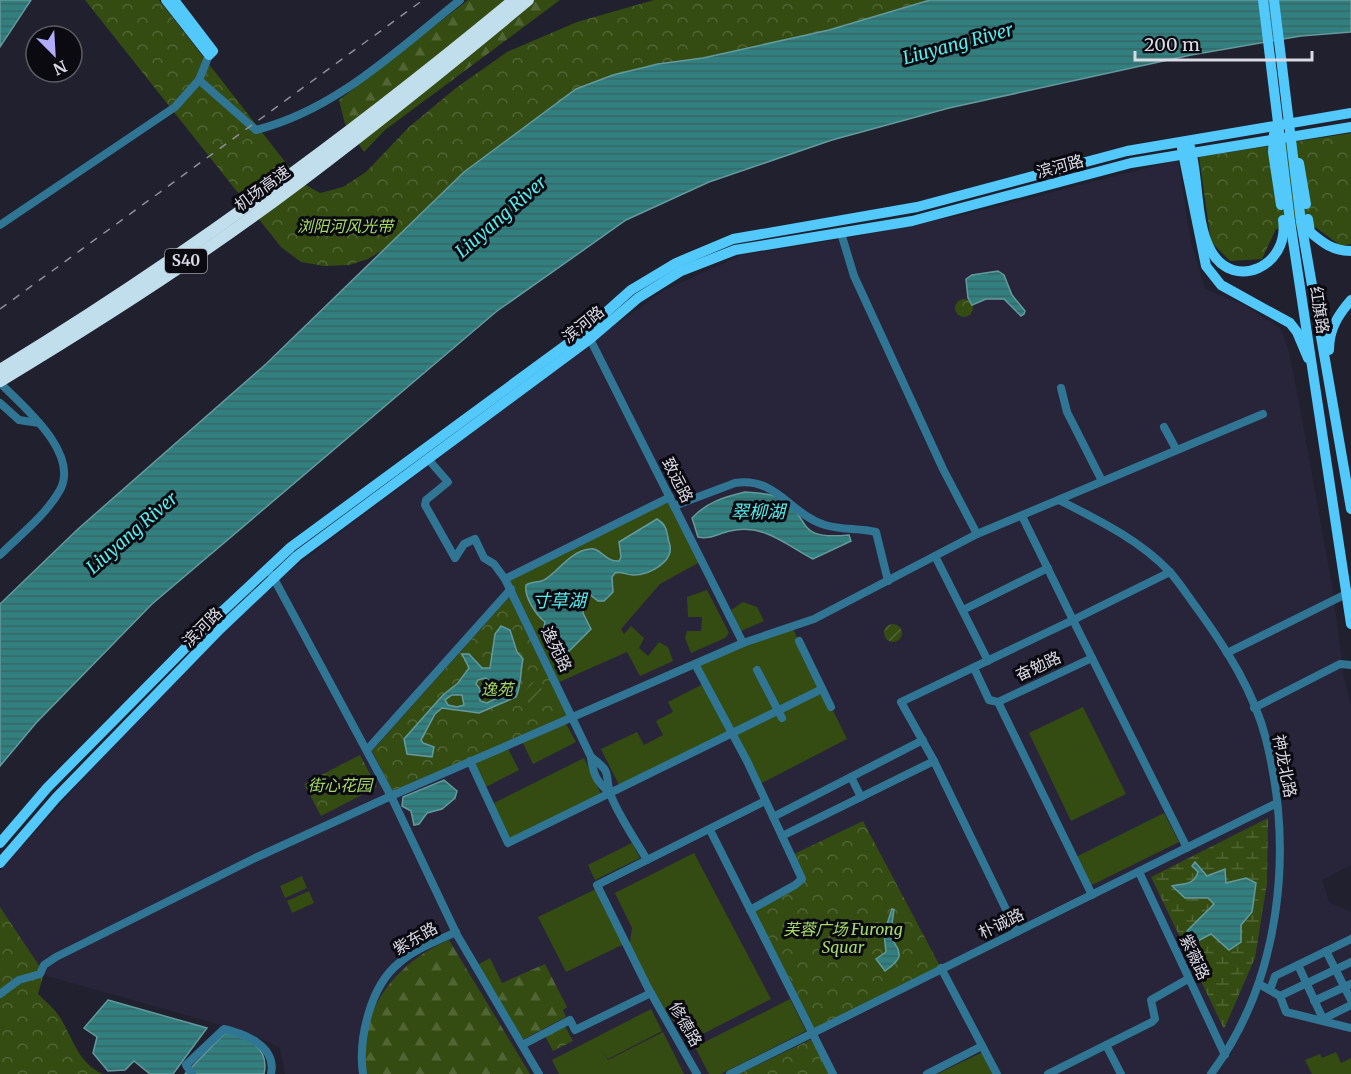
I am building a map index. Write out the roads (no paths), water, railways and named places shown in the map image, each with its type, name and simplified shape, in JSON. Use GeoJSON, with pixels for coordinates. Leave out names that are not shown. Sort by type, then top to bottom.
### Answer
{"type":"FeatureCollection","features":[{"type":"Feature","properties":{"kind":"highway","name":"机场高速"},"geometry":{"type":"LineString","coordinates":[[0,369],[89,316],[363,128],[514,0]]}},
{"type":"Feature","properties":{"kind":"highway","name":"机场高速"},"geometry":{"type":"LineString","coordinates":[[0,382],[78,334],[258,212],[528,0]]}},
{"type":"Feature","properties":{"kind":"main road"},"geometry":{"type":"LineString","coordinates":[[166,0],[209,55],[213,51],[174,0]]}},
{"type":"Feature","properties":{"kind":"main road","name":"红旗路"},"geometry":{"type":"LineString","coordinates":[[1263,0],[1296,221],[1315,376],[1351,624]]}},
{"type":"Feature","properties":{"kind":"main road","name":"红旗路"},"geometry":{"type":"LineString","coordinates":[[1274,0],[1280,110]]}},
{"type":"Feature","properties":{"kind":"main road"},"geometry":{"type":"LineString","coordinates":[[1186,147],[1205,237],[1210,250],[1225,266],[1237,272],[1255,269],[1279,253],[1285,235],[1273,152],[1280,110]]}},
{"type":"Feature","properties":{"kind":"main road"},"geometry":{"type":"LineString","coordinates":[[1280,110],[1302,176],[1310,232],[1338,251],[1351,251]]}},
{"type":"Feature","properties":{"kind":"main road","name":"滨河路"},"geometry":{"type":"LineString","coordinates":[[0,863],[56,798],[271,573],[291,547],[638,298],[681,271],[735,250],[912,221],[1186,147],[1351,114]]}},
{"type":"Feature","properties":{"kind":"main road","name":"滨河路"},"geometry":{"type":"LineString","coordinates":[[0,843],[47,788],[212,621],[271,573],[428,459],[588,335],[631,290],[676,263],[733,239],[917,207],[1127,151],[1186,147],[1351,127]]}},
{"type":"Feature","properties":{"kind":"main road"},"geometry":{"type":"LineString","coordinates":[[1186,147],[1206,266],[1221,285],[1290,323],[1298,332],[1315,376]]}},
{"type":"Feature","properties":{"kind":"main road","name":"红旗路"},"geometry":{"type":"LineString","coordinates":[[1296,221],[1329,374],[1351,509]]}},
{"type":"Feature","properties":{"kind":"main road"},"geometry":{"type":"LineString","coordinates":[[1329,374],[1329,339],[1336,318],[1351,300]]}},
{"type":"Feature","properties":{"kind":"street"},"geometry":{"type":"LineString","coordinates":[[200,80],[255,130],[283,123],[332,100],[460,0]]}},
{"type":"Feature","properties":{"kind":"street"},"geometry":{"type":"LineString","coordinates":[[0,225],[175,107],[200,80],[209,55]]}},
{"type":"Feature","properties":{"kind":"street"},"geometry":{"type":"LineString","coordinates":[[841,233],[854,276],[943,469],[976,534]]}},
{"type":"Feature","properties":{"kind":"street","name":"致远路"},"geometry":{"type":"LineString","coordinates":[[588,335],[743,643]]}},
{"type":"Feature","properties":{"kind":"street"},"geometry":{"type":"LineString","coordinates":[[0,382],[40,423],[53,440],[63,465],[61,487],[51,504],[0,555]]}},
{"type":"Feature","properties":{"kind":"street"},"geometry":{"type":"LineString","coordinates":[[1061,388],[1067,412],[1102,481]]}},
{"type":"Feature","properties":{"kind":"street"},"geometry":{"type":"LineString","coordinates":[[0,403],[19,420],[40,423]]}},
{"type":"Feature","properties":{"kind":"street"},"geometry":{"type":"LineString","coordinates":[[0,994],[19,980],[40,974],[44,965],[56,957],[255,858],[470,761],[743,643],[814,620],[976,534],[1263,414]]}},
{"type":"Feature","properties":{"kind":"street"},"geometry":{"type":"LineString","coordinates":[[1164,427],[1176,449]]}},
{"type":"Feature","properties":{"kind":"street","name":"逸苑路"},"geometry":{"type":"LineString","coordinates":[[428,459],[448,482],[426,500],[425,505],[455,558],[464,544],[475,539],[484,558],[494,564],[506,579],[591,757],[604,767],[609,777],[610,793],[647,860]]}},
{"type":"Feature","properties":{"kind":"street"},"geometry":{"type":"LineString","coordinates":[[674,506],[735,483],[745,481],[764,485],[780,493],[824,525],[876,532],[888,581]]}},
{"type":"Feature","properties":{"kind":"street"},"geometry":{"type":"LineString","coordinates":[[506,579],[670,497]]}},
{"type":"Feature","properties":{"kind":"street","name":"神龙北路"},"geometry":{"type":"LineString","coordinates":[[1059,500],[1112,526],[1144,549],[1170,572],[1242,677],[1266,738],[1277,804],[1280,866],[1272,931],[1264,973],[1225,1055],[1211,1074]]}},
{"type":"Feature","properties":{"kind":"street"},"geometry":{"type":"LineString","coordinates":[[1022,516],[1187,848]]}},
{"type":"Feature","properties":{"kind":"street"},"geometry":{"type":"LineString","coordinates":[[936,556],[988,661]]}},
{"type":"Feature","properties":{"kind":"street"},"geometry":{"type":"LineString","coordinates":[[963,610],[1048,568]]}},
{"type":"Feature","properties":{"kind":"street"},"geometry":{"type":"LineString","coordinates":[[1017,932],[934,761],[901,702],[1170,572]]}},
{"type":"Feature","properties":{"kind":"street"},"geometry":{"type":"LineString","coordinates":[[271,573],[391,796],[456,932],[539,1074]]}},
{"type":"Feature","properties":{"kind":"street"},"geometry":{"type":"LineString","coordinates":[[367,750],[511,589]]}},
{"type":"Feature","properties":{"kind":"street"},"geometry":{"type":"LineString","coordinates":[[1227,653],[1348,592]]}},
{"type":"Feature","properties":{"kind":"street"},"geometry":{"type":"LineString","coordinates":[[799,641],[831,707]]}},
{"type":"Feature","properties":{"kind":"street","name":"奋勉路"},"geometry":{"type":"LineString","coordinates":[[998,702],[1092,658]]}},
{"type":"Feature","properties":{"kind":"street"},"geometry":{"type":"LineString","coordinates":[[695,664],[732,734],[802,879],[750,910]]}},
{"type":"Feature","properties":{"kind":"street"},"geometry":{"type":"LineString","coordinates":[[1254,708],[1340,664],[1351,665]]}},
{"type":"Feature","properties":{"kind":"street"},"geometry":{"type":"LineString","coordinates":[[974,668],[989,700],[998,702],[1092,895]]}},
{"type":"Feature","properties":{"kind":"street"},"geometry":{"type":"LineString","coordinates":[[757,670],[780,714]]}},
{"type":"Feature","properties":{"kind":"street"},"geometry":{"type":"LineString","coordinates":[[470,761],[508,843],[732,734],[780,714],[822,689]]}},
{"type":"Feature","properties":{"kind":"street"},"geometry":{"type":"LineString","coordinates":[[772,817],[923,740]]}},
{"type":"Feature","properties":{"kind":"street"},"geometry":{"type":"LineString","coordinates":[[782,836],[934,761]]}},
{"type":"Feature","properties":{"kind":"street"},"geometry":{"type":"LineString","coordinates":[[851,777],[861,797]]}},
{"type":"Feature","properties":{"kind":"street"},"geometry":{"type":"LineString","coordinates":[[647,860],[765,801]]}},
{"type":"Feature","properties":{"kind":"street","name":"朴诚路"},"geometry":{"type":"LineString","coordinates":[[1187,848],[1277,804]]}},
{"type":"Feature","properties":{"kind":"street"},"geometry":{"type":"LineString","coordinates":[[710,830],[833,1074]]}},
{"type":"Feature","properties":{"kind":"street","name":"朴诚路"},"geometry":{"type":"LineString","coordinates":[[730,1074],[941,968],[1191,847],[1187,848]]}},
{"type":"Feature","properties":{"kind":"street","name":"修德路"},"geometry":{"type":"LineString","coordinates":[[647,860],[597,885],[650,991],[697,1074]]}},
{"type":"Feature","properties":{"kind":"street","name":"紫薇路"},"geometry":{"type":"LineString","coordinates":[[1139,872],[1225,1055]]}},
{"type":"Feature","properties":{"kind":"street","name":"紫东路"},"geometry":{"type":"LineString","coordinates":[[363,1074],[361,1061],[364,1026],[378,991],[397,964],[426,946],[456,932]]}},
{"type":"Feature","properties":{"kind":"street"},"geometry":{"type":"LineString","coordinates":[[1270,990],[1275,976],[1351,939]]}},
{"type":"Feature","properties":{"kind":"street"},"geometry":{"type":"LineString","coordinates":[[1326,951],[1335,969],[1348,985],[1351,1000]]}},
{"type":"Feature","properties":{"kind":"street"},"geometry":{"type":"LineString","coordinates":[[1280,996],[1351,962]]}},
{"type":"Feature","properties":{"kind":"street"},"geometry":{"type":"LineString","coordinates":[[1298,965],[1323,1019]]}},
{"type":"Feature","properties":{"kind":"street"},"geometry":{"type":"LineString","coordinates":[[941,968],[997,1074]]}},
{"type":"Feature","properties":{"kind":"street"},"geometry":{"type":"LineString","coordinates":[[1048,1074],[1152,1022],[1155,1019],[1151,1000],[1188,979]]}},
{"type":"Feature","properties":{"kind":"street"},"geometry":{"type":"LineString","coordinates":[[1259,984],[1280,996],[1286,1012],[1323,1019],[1351,1028]]}},
{"type":"Feature","properties":{"kind":"street"},"geometry":{"type":"LineString","coordinates":[[1314,1001],[1348,985]]}},
{"type":"Feature","properties":{"kind":"street"},"geometry":{"type":"LineString","coordinates":[[522,1045],[570,1020],[575,1030],[650,991]]}},
{"type":"Feature","properties":{"kind":"street"},"geometry":{"type":"LineString","coordinates":[[1323,1019],[1351,1005]]}},
{"type":"Feature","properties":{"kind":"street"},"geometry":{"type":"LineString","coordinates":[[179,1074],[189,1069],[224,1029],[249,1035],[267,1050],[271,1074]]}},
{"type":"Feature","properties":{"kind":"street"},"geometry":{"type":"LineString","coordinates":[[1106,1045],[1121,1074]]}},
{"type":"Feature","properties":{"kind":"street"},"geometry":{"type":"LineString","coordinates":[[927,1074],[982,1046]]}},
{"type":"Feature","properties":{"kind":"water"},"geometry":{"type":"Polygon","coordinates":[[[0,0],[31,0],[0,47],[0,0]]]}},
{"type":"Feature","properties":{"kind":"water","name":"Liuyang River"},"geometry":{"type":"Polygon","coordinates":[[[930,0],[1351,0],[1351,32],[1301,36],[1191,55],[949,108],[832,140],[709,182],[626,220],[497,311],[152,604],[36,723],[0,766],[0,604],[78,529],[266,364],[464,172],[576,89],[613,75],[829,30],[930,0]]]}},
{"type":"Feature","properties":{"kind":"water"},"geometry":{"type":"Polygon","coordinates":[[[998,271],[1004,275],[1012,295],[1025,311],[1021,316],[1004,299],[986,299],[972,305],[968,298],[966,279],[972,275],[998,271]]]}},
{"type":"Feature","properties":{"kind":"water","name":"翠柳湖"},"geometry":{"type":"Polygon","coordinates":[[[745,492],[778,497],[789,504],[811,531],[831,536],[849,535],[851,541],[813,559],[774,537],[754,530],[742,529],[710,537],[698,537],[692,518],[698,512],[716,501],[745,492]]]}},
{"type":"Feature","properties":{"kind":"water","name":"寸草湖"},"geometry":{"type":"Polygon","coordinates":[[[657,519],[665,526],[669,542],[669,555],[665,561],[647,573],[633,575],[615,573],[612,577],[613,592],[604,601],[598,601],[589,594],[585,596],[583,613],[591,629],[566,654],[555,649],[543,632],[545,622],[531,605],[526,585],[544,580],[576,553],[590,549],[597,550],[614,561],[619,561],[621,557],[619,542],[657,519]]]}},
{"type":"Feature","properties":{"kind":"water"},"geometry":{"type":"Polygon","coordinates":[[[501,626],[510,630],[517,652],[523,659],[516,697],[479,713],[442,708],[435,714],[421,740],[434,747],[432,757],[407,754],[404,739],[443,695],[458,683],[469,668],[462,654],[469,654],[482,668],[490,668],[495,634],[501,626]],[[486,678],[478,680],[476,684],[480,689],[480,701],[487,703],[495,699],[497,689],[486,678]],[[452,695],[445,700],[448,705],[457,707],[464,705],[462,695],[452,695]]]}},
{"type":"Feature","properties":{"kind":"water"},"geometry":{"type":"Polygon","coordinates":[[[444,780],[457,791],[455,798],[442,809],[427,813],[419,824],[414,825],[411,811],[402,806],[403,797],[444,780]]]}},
{"type":"Feature","properties":{"kind":"water"},"geometry":{"type":"Polygon","coordinates":[[[1195,862],[1207,876],[1225,869],[1226,883],[1246,878],[1256,883],[1252,912],[1241,925],[1241,942],[1229,950],[1211,934],[1194,943],[1189,942],[1187,931],[1214,904],[1208,898],[1185,898],[1172,886],[1194,880],[1198,872],[1192,866],[1195,862]]]}},
{"type":"Feature","properties":{"kind":"water"},"geometry":{"type":"Polygon","coordinates":[[[892,909],[894,910],[890,937],[898,948],[899,956],[895,963],[885,971],[876,959],[886,952],[884,933],[892,909]]]}},
{"type":"Feature","properties":{"kind":"water"},"geometry":{"type":"Polygon","coordinates":[[[108,1000],[207,1028],[173,1074],[150,1074],[134,1061],[125,1070],[108,1071],[93,1053],[97,1037],[84,1028],[108,1000]]]}},
{"type":"Feature","properties":{"kind":"water"},"geometry":{"type":"Polygon","coordinates":[[[225,1033],[241,1037],[260,1050],[264,1057],[264,1074],[185,1074],[225,1033]]]}},
{"type":"Feature","properties":{"kind":"railway"},"geometry":{"type":"LineString","coordinates":[[0,309],[423,0]]}},
{"type":"Feature","properties":{"kind":"park label","name":"浏阳河风光带"},"geometry":{"type":"Point","coordinates":[345,226]}},
{"type":"Feature","properties":{"kind":"park label","name":"逸苑"},"geometry":{"type":"Point","coordinates":[497,689]}},
{"type":"Feature","properties":{"kind":"park label","name":"街心花园"},"geometry":{"type":"Point","coordinates":[340,785]}},
{"type":"Feature","properties":{"kind":"park label","name":"芙蓉广场 Furong Squar"},"geometry":{"type":"Point","coordinates":[843,938]}}]}
